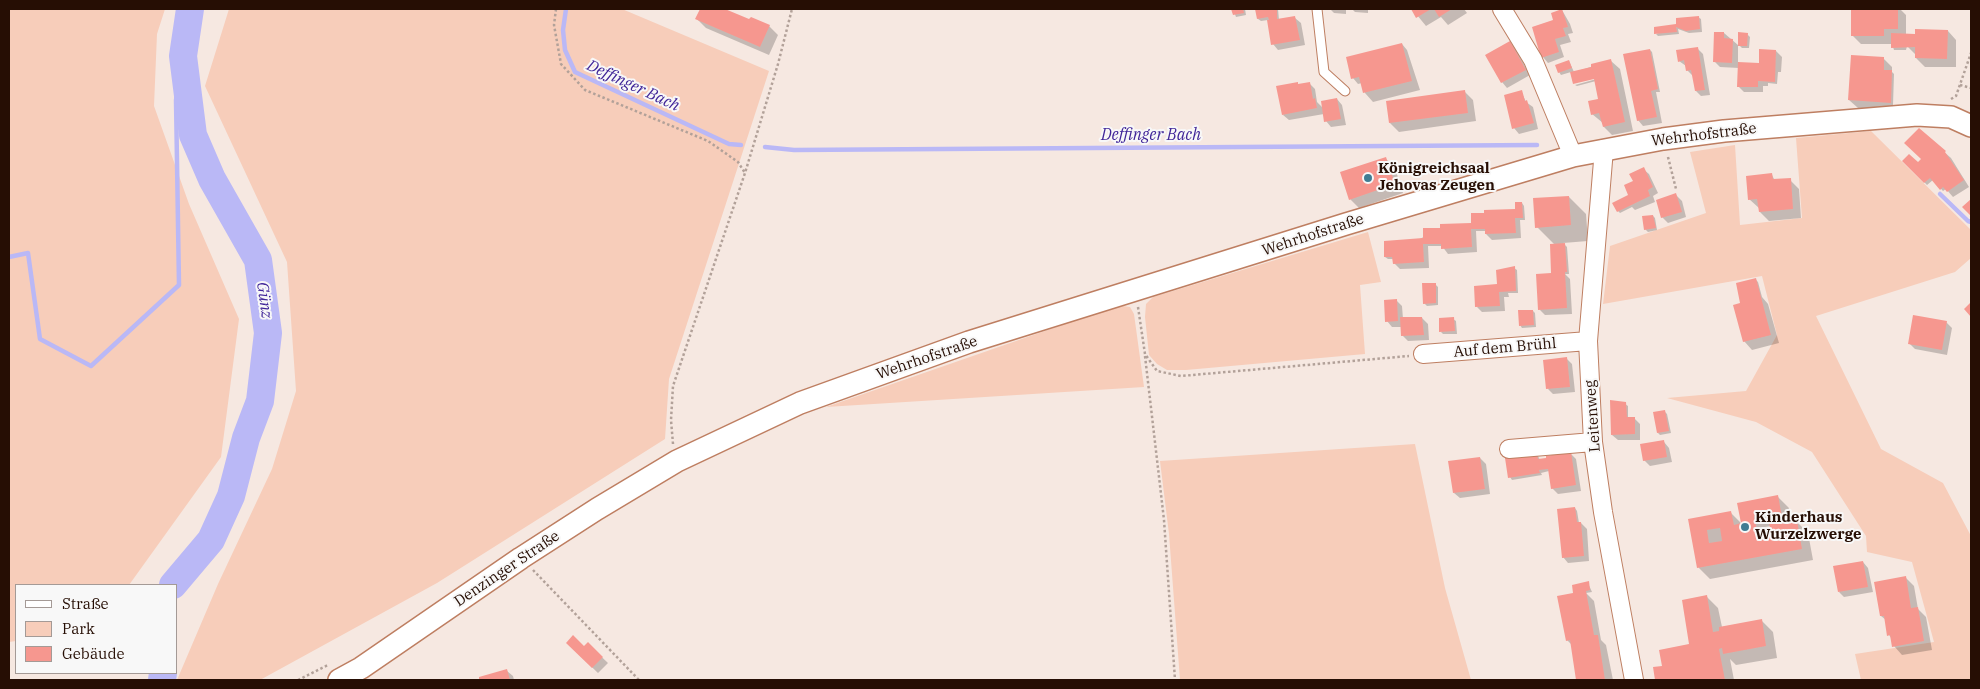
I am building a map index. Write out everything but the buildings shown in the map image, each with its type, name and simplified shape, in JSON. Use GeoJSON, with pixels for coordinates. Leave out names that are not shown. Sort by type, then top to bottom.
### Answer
{"type":"FeatureCollection","features":[{"type":"Feature","properties":{"kind":"street"},"geometry":{"type":"LineString","coordinates":[[1502,9],[1533,60],[1573,156]]}},
{"type":"Feature","properties":{"kind":"street","name":"Wehrhofstraße"},"geometry":{"type":"LineString","coordinates":[[677,461],[800,403],[970,342],[1346,224],[1573,156],[1663,139],[1724,131],[1928,114],[1951,116],[1971,126]]}},
{"type":"Feature","properties":{"kind":"street","name":"Leitenweg"},"geometry":{"type":"LineString","coordinates":[[1604,149],[1597,256],[1588,340],[1593,442],[1603,512],[1634,680]]}},
{"type":"Feature","properties":{"kind":"street","name":"Auf dem Brühl"},"geometry":{"type":"LineString","coordinates":[[1423,354],[1588,340]]}},
{"type":"Feature","properties":{"kind":"street"},"geometry":{"type":"LineString","coordinates":[[1509,449],[1593,442]]}},
{"type":"Feature","properties":{"kind":"street","name":"Denzinger Straße"},"geometry":{"type":"LineString","coordinates":[[339,680],[364,674],[521,558],[677,461]]}},
{"type":"Feature","properties":{"kind":"lane"},"geometry":{"type":"LineString","coordinates":[[1317,9],[1324,72],[1345,92]]}},
{"type":"Feature","properties":{"kind":"path"},"geometry":{"type":"LineString","coordinates":[[556,9],[554,25],[560,64],[585,90],[708,141],[738,162],[745,173]]}},
{"type":"Feature","properties":{"kind":"path"},"geometry":{"type":"LineString","coordinates":[[672,426],[673,386],[745,173],[778,64],[792,9]]}},
{"type":"Feature","properties":{"kind":"path"},"geometry":{"type":"LineString","coordinates":[[1971,53],[1960,85],[1971,88]]}},
{"type":"Feature","properties":{"kind":"path"},"geometry":{"type":"LineString","coordinates":[[1663,139],[1676,189]]}},
{"type":"Feature","properties":{"kind":"path"},"geometry":{"type":"LineString","coordinates":[[1140,320],[1164,520],[1174,680]]}},
{"type":"Feature","properties":{"kind":"path"},"geometry":{"type":"LineString","coordinates":[[1145,354],[1157,372],[1181,376],[1423,354]]}},
{"type":"Feature","properties":{"kind":"path"},"geometry":{"type":"LineString","coordinates":[[521,558],[639,680]]}},
{"type":"Feature","properties":{"kind":"green space"},"geometry":{"type":"Polygon","coordinates":[[[9,9],[165,9],[157,34],[154,106],[189,204],[239,319],[221,457],[130,584],[15,584],[15,641],[9,642],[9,9]]]}},
{"type":"Feature","properties":{"kind":"green space"},"geometry":{"type":"Polygon","coordinates":[[[229,9],[622,9],[769,71],[669,379],[665,439],[437,583],[260,680],[177,680],[218,584],[272,469],[296,391],[287,262],[205,86],[229,9]]]}},
{"type":"Feature","properties":{"kind":"green space"},"geometry":{"type":"Polygon","coordinates":[[[1871,131],[1971,230],[1971,258],[1955,272],[1816,316],[1881,449],[1943,483],[1971,536],[1971,680],[1861,680],[1855,654],[1934,642],[1912,562],[1867,552],[1866,536],[1812,452],[1756,422],[1667,398],[1746,391],[1777,335],[1762,276],[1603,304],[1610,246],[1706,213],[1690,152],[1735,145],[1740,225],[1802,218],[1796,138],[1871,131]]]}},
{"type":"Feature","properties":{"kind":"green space"},"geometry":{"type":"Polygon","coordinates":[[[1368,232],[1381,282],[1360,285],[1365,354],[1186,370],[1167,370],[1157,364],[1149,355],[1145,317],[1146,304],[1153,297],[1368,232]]]}},
{"type":"Feature","properties":{"kind":"green space"},"geometry":{"type":"Polygon","coordinates":[[[1130,307],[1134,314],[1144,387],[826,407],[1111,308],[1130,307]]]}},
{"type":"Feature","properties":{"kind":"green space"},"geometry":{"type":"Polygon","coordinates":[[[1415,444],[1445,588],[1471,680],[1180,680],[1169,534],[1160,461],[1415,444]]]}},
{"type":"Feature","properties":{"kind":"waterway","name":"Günz"},"geometry":{"type":"LineString","coordinates":[[174,584],[211,540],[231,496],[246,438],[260,401],[268,333],[258,260],[212,179],[193,135],[183,56],[190,9]]}},
{"type":"Feature","properties":{"kind":"waterway","name":"Deffinger Bach"},"geometry":{"type":"LineString","coordinates":[[566,9],[563,30],[565,50],[575,72],[729,144],[741,145]]}},
{"type":"Feature","properties":{"kind":"waterway"},"geometry":{"type":"LineString","coordinates":[[9,257],[28,253],[40,339],[91,366],[179,285],[176,100],[183,56]]}},
{"type":"Feature","properties":{"kind":"waterway","name":"Deffinger Bach"},"geometry":{"type":"LineString","coordinates":[[765,147],[794,150],[1537,145]]}},
{"type":"Feature","properties":{"kind":"waterway","name":"Deffinger Bach"},"geometry":{"type":"LineString","coordinates":[[1940,194],[1971,222]]}},
{"type":"Feature","properties":{"kind":"waterway","name":"Günz"},"geometry":{"type":"LineString","coordinates":[[162,680],[163,674]]}},
{"type":"Feature","properties":{"kind":"place","name":"Königreichsaal Jehovas Zeugen"},"geometry":{"type":"Point","coordinates":[1368,178]}},
{"type":"Feature","properties":{"kind":"place","name":"Kinderhaus Wurzelzwerge"},"geometry":{"type":"Point","coordinates":[1745,527]}}]}
